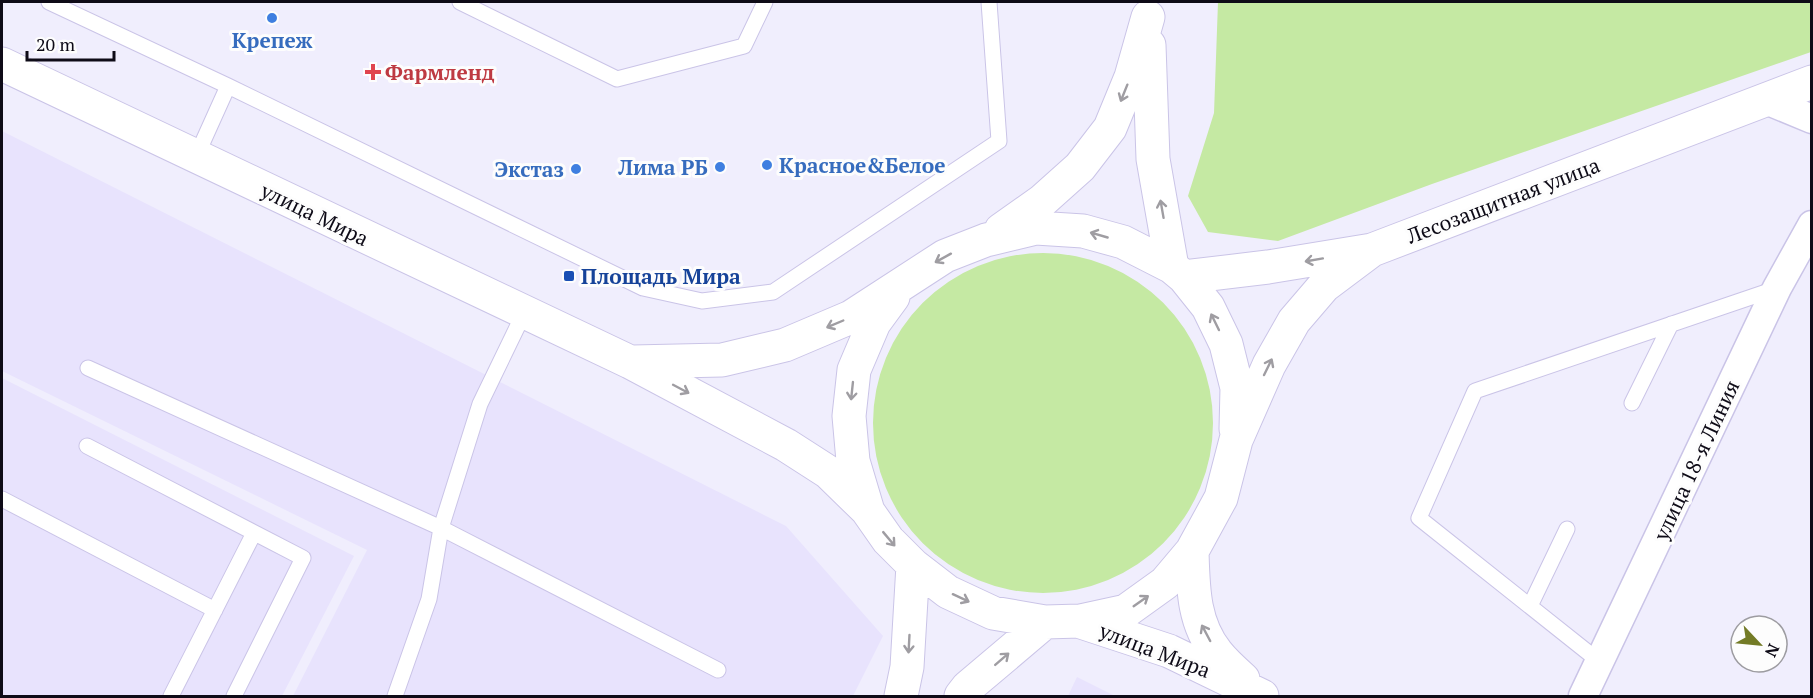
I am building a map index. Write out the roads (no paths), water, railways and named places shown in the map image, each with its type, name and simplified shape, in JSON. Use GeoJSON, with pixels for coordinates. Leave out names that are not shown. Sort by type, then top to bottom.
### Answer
{"type":"FeatureCollection","features":[{"type":"Feature","properties":{"kind":"main road"},"geometry":{"type":"LineString","coordinates":[[986,240],[1042,201],[1080,167],[1110,128],[1131,77],[1148,9]]}},
{"type":"Feature","properties":{"kind":"main road"},"geometry":{"type":"LineString","coordinates":[[1148,9],[1153,159],[1178,272]]}},
{"type":"Feature","properties":{"kind":"main road","name":"улица Мира"},"geometry":{"type":"LineString","coordinates":[[2,64],[630,362],[786,445],[828,472],[867,510]]}},
{"type":"Feature","properties":{"kind":"main road","name":"Лесозащитная улица"},"geometry":{"type":"LineString","coordinates":[[1178,272],[1268,267],[1372,250],[1812,82]]}},
{"type":"Feature","properties":{"kind":"main road"},"geometry":{"type":"LineString","coordinates":[[630,362],[722,360],[785,345],[851,317],[945,256],[986,240],[1036,228],[1083,231],[1123,242],[1178,272],[1208,308],[1226,344],[1237,388],[1236,440]]}},
{"type":"Feature","properties":{"kind":"main road"},"geometry":{"type":"LineString","coordinates":[[903,283],[874,323],[854,370],[849,416],[853,461],[867,510],[888,540],[913,565],[948,592],[993,612],[1044,622],[1080,621],[1126,611],[1165,583],[1192,551],[1221,498],[1236,440],[1269,365],[1294,321],[1324,286],[1372,250]]}},
{"type":"Feature","properties":{"kind":"main road"},"geometry":{"type":"LineString","coordinates":[[1192,551],[1193,591],[1198,619],[1216,651],[1259,695]]}},
{"type":"Feature","properties":{"kind":"main road"},"geometry":{"type":"LineString","coordinates":[[901,696],[908,668],[913,565]]}},
{"type":"Feature","properties":{"kind":"main road","name":"улица Мира"},"geometry":{"type":"LineString","coordinates":[[1080,621],[1169,651],[1259,695]]}},
{"type":"Feature","properties":{"kind":"main road"},"geometry":{"type":"LineString","coordinates":[[961,696],[968,687],[1044,622]]}},
{"type":"Feature","properties":{"kind":"street"},"geometry":{"type":"LineString","coordinates":[[1766,100],[1812,118]]}},
{"type":"Feature","properties":{"kind":"street","name":"улица 18-я Линия"},"geometry":{"type":"LineString","coordinates":[[1584,696],[1777,288],[1812,225]]}},
{"type":"Feature","properties":{"kind":"lane"},"geometry":{"type":"LineString","coordinates":[[49,2],[228,86],[643,288],[702,301],[772,292],[999,141],[989,2]]}},
{"type":"Feature","properties":{"kind":"lane"},"geometry":{"type":"LineString","coordinates":[[460,2],[617,79],[744,46],[765,2]]}},
{"type":"Feature","properties":{"kind":"lane"},"geometry":{"type":"LineString","coordinates":[[196,157],[228,86]]}},
{"type":"Feature","properties":{"kind":"lane"},"geometry":{"type":"LineString","coordinates":[[1600,662],[1419,518],[1475,392],[1777,288]]}},
{"type":"Feature","properties":{"kind":"lane"},"geometry":{"type":"LineString","coordinates":[[395,696],[429,600],[441,528],[480,404],[524,313]]}},
{"type":"Feature","properties":{"kind":"lane"},"geometry":{"type":"LineString","coordinates":[[1632,404],[1671,324]]}},
{"type":"Feature","properties":{"kind":"lane"},"geometry":{"type":"LineString","coordinates":[[88,368],[441,528],[718,670]]}},
{"type":"Feature","properties":{"kind":"lane"},"geometry":{"type":"LineString","coordinates":[[87,446],[303,558],[234,696]]}},
{"type":"Feature","properties":{"kind":"lane"},"geometry":{"type":"LineString","coordinates":[[2,499],[215,610]]}},
{"type":"Feature","properties":{"kind":"lane"},"geometry":{"type":"LineString","coordinates":[[1530,606],[1567,530]]}},
{"type":"Feature","properties":{"kind":"lane"},"geometry":{"type":"LineString","coordinates":[[171,696],[254,533]]}},
{"type":"Feature","properties":{"kind":"place","name":"Крепеж"},"geometry":{"type":"Point","coordinates":[272,18]}},
{"type":"Feature","properties":{"kind":"place","name":"Фармленд"},"geometry":{"type":"Point","coordinates":[373,72]}},
{"type":"Feature","properties":{"kind":"place","name":"Красное&Белое"},"geometry":{"type":"Point","coordinates":[767,165]}},
{"type":"Feature","properties":{"kind":"place","name":"Лима РБ"},"geometry":{"type":"Point","coordinates":[720,167]}},
{"type":"Feature","properties":{"kind":"place","name":"Экстаз"},"geometry":{"type":"Point","coordinates":[576,169]}},
{"type":"Feature","properties":{"kind":"place","name":"Площадь Мира"},"geometry":{"type":"Point","coordinates":[569,276]}}]}
